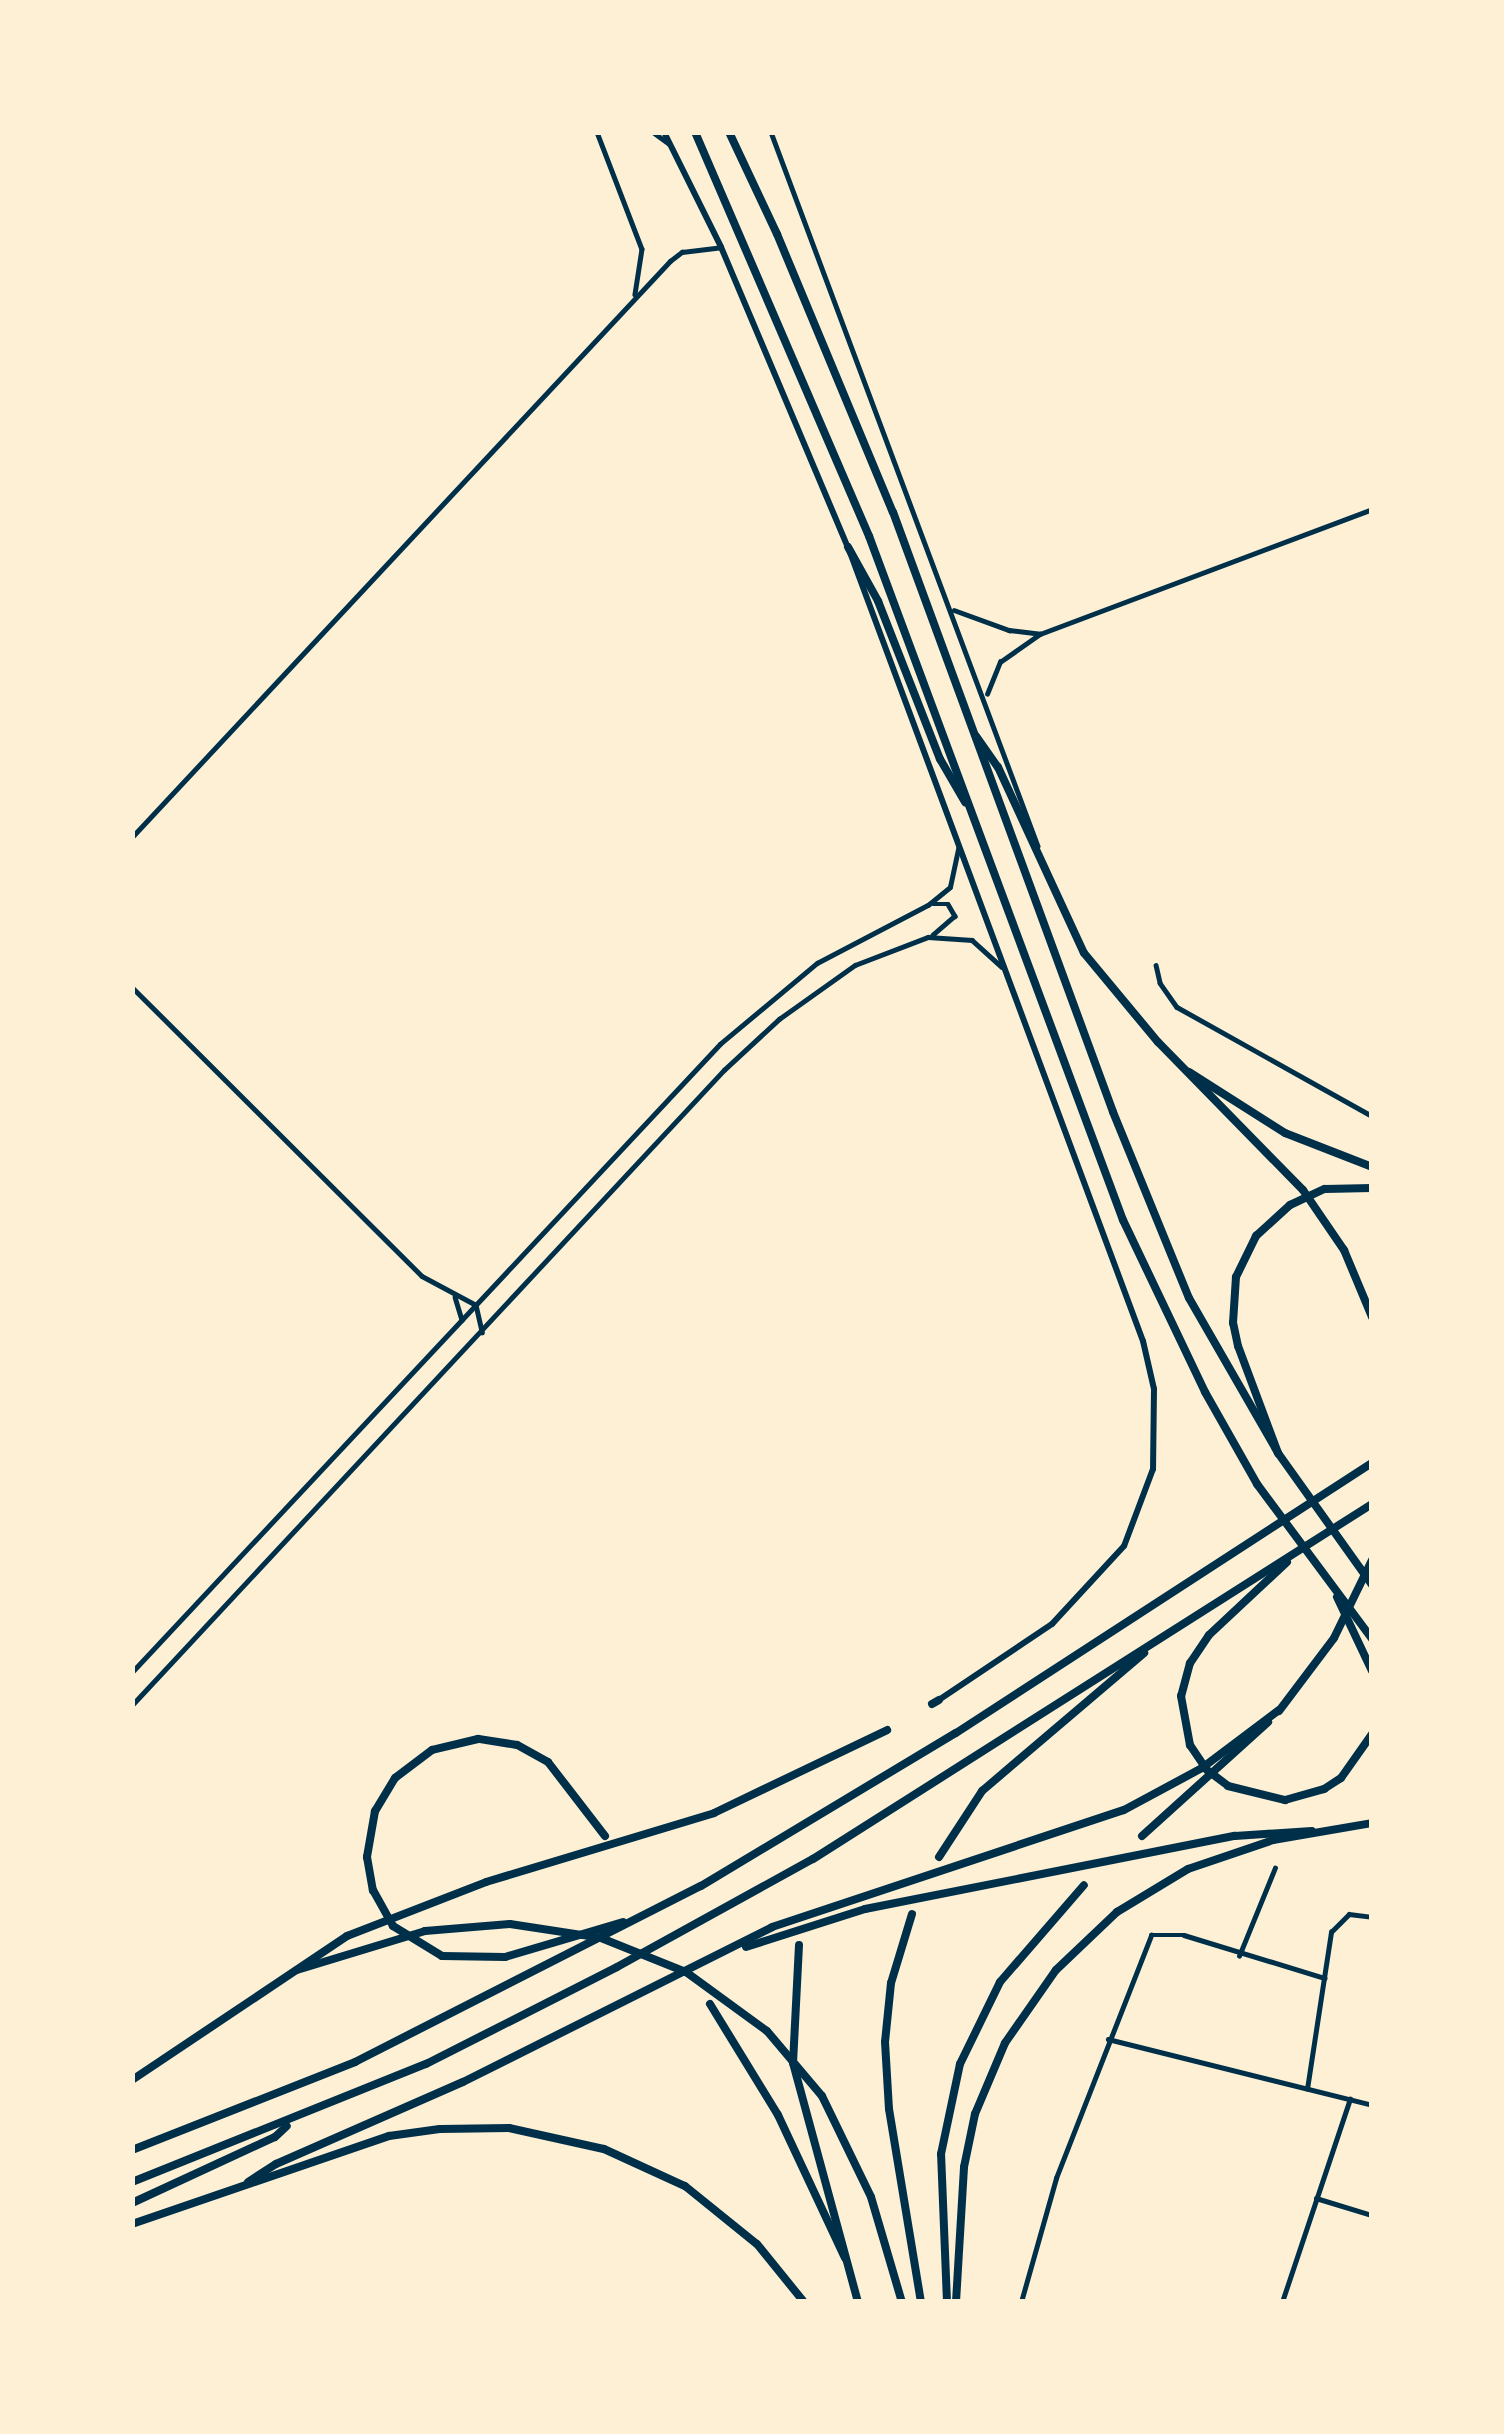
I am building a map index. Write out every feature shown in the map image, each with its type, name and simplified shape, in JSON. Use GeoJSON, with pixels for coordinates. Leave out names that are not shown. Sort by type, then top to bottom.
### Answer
{"type":"FeatureCollection","features":[{"type":"Feature","properties":{"kind":"main road"},"geometry":{"type":"LineString","coordinates":[[694,132],[852,495],[1123,1220],[1205,1392],[1257,1484],[1372,1639]]}},
{"type":"Feature","properties":{"kind":"main road"},"geometry":{"type":"LineString","coordinates":[[728,132],[778,234],[893,512],[1113,1112],[1190,1298],[1278,1454],[1372,1586]]}},
{"type":"Feature","properties":{"kind":"main road"},"geometry":{"type":"LineString","coordinates":[[848,547],[878,601],[940,759],[976,819]]}},
{"type":"Feature","properties":{"kind":"main road"},"geometry":{"type":"LineString","coordinates":[[972,730],[998,767],[1084,952],[1109,987],[1322,1214],[1344,1250],[1372,1317]]}},
{"type":"Feature","properties":{"kind":"main road"},"geometry":{"type":"LineString","coordinates":[[1189,1072],[1285,1133],[1372,1167]]}},
{"type":"Feature","properties":{"kind":"main road"},"geometry":{"type":"LineString","coordinates":[[1278,1454],[1238,1346],[1232,1300],[1236,1277],[1256,1236],[1290,1205],[1325,1190],[1372,1188]]}},
{"type":"Feature","properties":{"kind":"main road"},"geometry":{"type":"LineString","coordinates":[[132,2150],[355,2062],[642,1917],[791,1834],[1372,1462]]}},
{"type":"Feature","properties":{"kind":"main road"},"geometry":{"type":"LineString","coordinates":[[132,2182],[293,2121],[505,2024],[813,1858],[1372,1504]]}},
{"type":"Feature","properties":{"kind":"main road"},"geometry":{"type":"LineString","coordinates":[[1292,1556],[1209,1635],[1190,1663],[1181,1713],[1199,1761],[1224,1783],[1264,1798],[1305,1797],[1341,1778],[1372,1734]]}},
{"type":"Feature","properties":{"kind":"main road"},"geometry":{"type":"LineString","coordinates":[[1142,1836],[1280,1710],[1334,1638],[1372,1560]]}},
{"type":"Feature","properties":{"kind":"main road"},"geometry":{"type":"LineString","coordinates":[[1337,1597],[1372,1671]]}},
{"type":"Feature","properties":{"kind":"main road"},"geometry":{"type":"LineString","coordinates":[[939,1857],[982,1791],[1120,1679],[1155,1642]]}},
{"type":"Feature","properties":{"kind":"main road"},"geometry":{"type":"LineString","coordinates":[[248,2182],[276,2164],[463,2082],[807,1914],[1124,1810],[1202,1768],[1280,1710]]}},
{"type":"Feature","properties":{"kind":"main road"},"geometry":{"type":"LineString","coordinates":[[132,2080],[320,1950],[377,1923],[714,1813],[887,1730]]}},
{"type":"Feature","properties":{"kind":"main road"},"geometry":{"type":"LineString","coordinates":[[605,1836],[548,1762],[517,1745],[478,1739],[432,1750],[395,1778],[375,1810],[367,1857],[373,1890],[393,1926],[421,1947],[463,1960],[524,1953],[642,1917]]}},
{"type":"Feature","properties":{"kind":"main road"},"geometry":{"type":"LineString","coordinates":[[733,1951],[865,1909],[1235,1836],[1372,1823]]}},
{"type":"Feature","properties":{"kind":"main road"},"geometry":{"type":"LineString","coordinates":[[956,2302],[964,2168],[975,2114],[1005,2043],[1038,1992],[1096,1930],[1140,1896],[1215,1858],[1312,1831]]}},
{"type":"Feature","properties":{"kind":"main road"},"geometry":{"type":"LineString","coordinates":[[947,2302],[941,2154],[960,2064],[1008,1969],[1084,1885]]}},
{"type":"Feature","properties":{"kind":"main road"},"geometry":{"type":"LineString","coordinates":[[912,1914],[892,1983],[885,2042],[889,2109],[921,2302]]}},
{"type":"Feature","properties":{"kind":"main road"},"geometry":{"type":"LineString","coordinates":[[295,1970],[387,1940],[462,1925],[544,1926],[624,1946],[686,1972],[739,2008],[789,2053],[840,2127],[871,2197],[902,2302]]}},
{"type":"Feature","properties":{"kind":"main road"},"geometry":{"type":"LineString","coordinates":[[799,1945],[793,2063],[858,2302]]}},
{"type":"Feature","properties":{"kind":"main road"},"geometry":{"type":"LineString","coordinates":[[710,2004],[778,2115],[845,2258]]}},
{"type":"Feature","properties":{"kind":"main road"},"geometry":{"type":"LineString","coordinates":[[132,2203],[274,2137],[293,2121]]}},
{"type":"Feature","properties":{"kind":"main road"},"geometry":{"type":"LineString","coordinates":[[132,2224],[248,2182],[415,2132],[483,2127],[560,2137],[637,2162],[706,2200],[757,2244],[804,2302]]}},
{"type":"Feature","properties":{"kind":"street"},"geometry":{"type":"LineString","coordinates":[[597,132],[642,249],[634,299]]}},
{"type":"Feature","properties":{"kind":"street"},"geometry":{"type":"LineString","coordinates":[[653,132],[671,146]]}},
{"type":"Feature","properties":{"kind":"street"},"geometry":{"type":"LineString","coordinates":[[664,132],[721,247],[848,547],[1143,1341],[1157,1431],[1153,1469],[1124,1546],[1093,1586],[1052,1624],[935,1703]]}},
{"type":"Feature","properties":{"kind":"street"},"geometry":{"type":"LineString","coordinates":[[771,132],[954,609],[1046,878]]}},
{"type":"Feature","properties":{"kind":"street"},"geometry":{"type":"LineString","coordinates":[[132,837],[634,299],[682,252],[721,247]]}},
{"type":"Feature","properties":{"kind":"street"},"geometry":{"type":"LineString","coordinates":[[986,700],[1000,662],[1040,634],[1372,509]]}},
{"type":"Feature","properties":{"kind":"street"},"geometry":{"type":"LineString","coordinates":[[954,609],[976,621],[1040,634]]}},
{"type":"Feature","properties":{"kind":"street"},"geometry":{"type":"LineString","coordinates":[[132,1672],[763,1005],[817,964],[928,905],[950,887],[958,848]]}},
{"type":"Feature","properties":{"kind":"street"},"geometry":{"type":"LineString","coordinates":[[132,1705],[724,1070],[778,1019],[854,965],[950,926],[955,916],[948,904],[928,905]]}},
{"type":"Feature","properties":{"kind":"street"},"geometry":{"type":"LineString","coordinates":[[928,937],[972,940],[1005,970]]}},
{"type":"Feature","properties":{"kind":"street"},"geometry":{"type":"LineString","coordinates":[[1156,965],[1160,983],[1177,1007],[1372,1116]]}},
{"type":"Feature","properties":{"kind":"street"},"geometry":{"type":"LineString","coordinates":[[132,987],[422,1276],[476,1305]]}},
{"type":"Feature","properties":{"kind":"street"},"geometry":{"type":"LineString","coordinates":[[450,1294],[461,1306],[461,1323]]}},
{"type":"Feature","properties":{"kind":"street"},"geometry":{"type":"LineString","coordinates":[[476,1305],[482,1331]]}},
{"type":"Feature","properties":{"kind":"street"},"geometry":{"type":"LineString","coordinates":[[1239,1956],[1275,1868]]}},
{"type":"Feature","properties":{"kind":"street"},"geometry":{"type":"LineString","coordinates":[[1307,2090],[1334,1924],[1349,1914],[1372,1917]]}},
{"type":"Feature","properties":{"kind":"street"},"geometry":{"type":"LineString","coordinates":[[1021,2302],[1056,2178],[1151,1935],[1184,1935],[1239,1956],[1324,1978]]}},
{"type":"Feature","properties":{"kind":"street"},"geometry":{"type":"LineString","coordinates":[[1108,2039],[1372,2105]]}},
{"type":"Feature","properties":{"kind":"street"},"geometry":{"type":"LineString","coordinates":[[1282,2302],[1350,2099]]}},
{"type":"Feature","properties":{"kind":"street"},"geometry":{"type":"LineString","coordinates":[[1316,2198],[1372,2215]]}}]}
